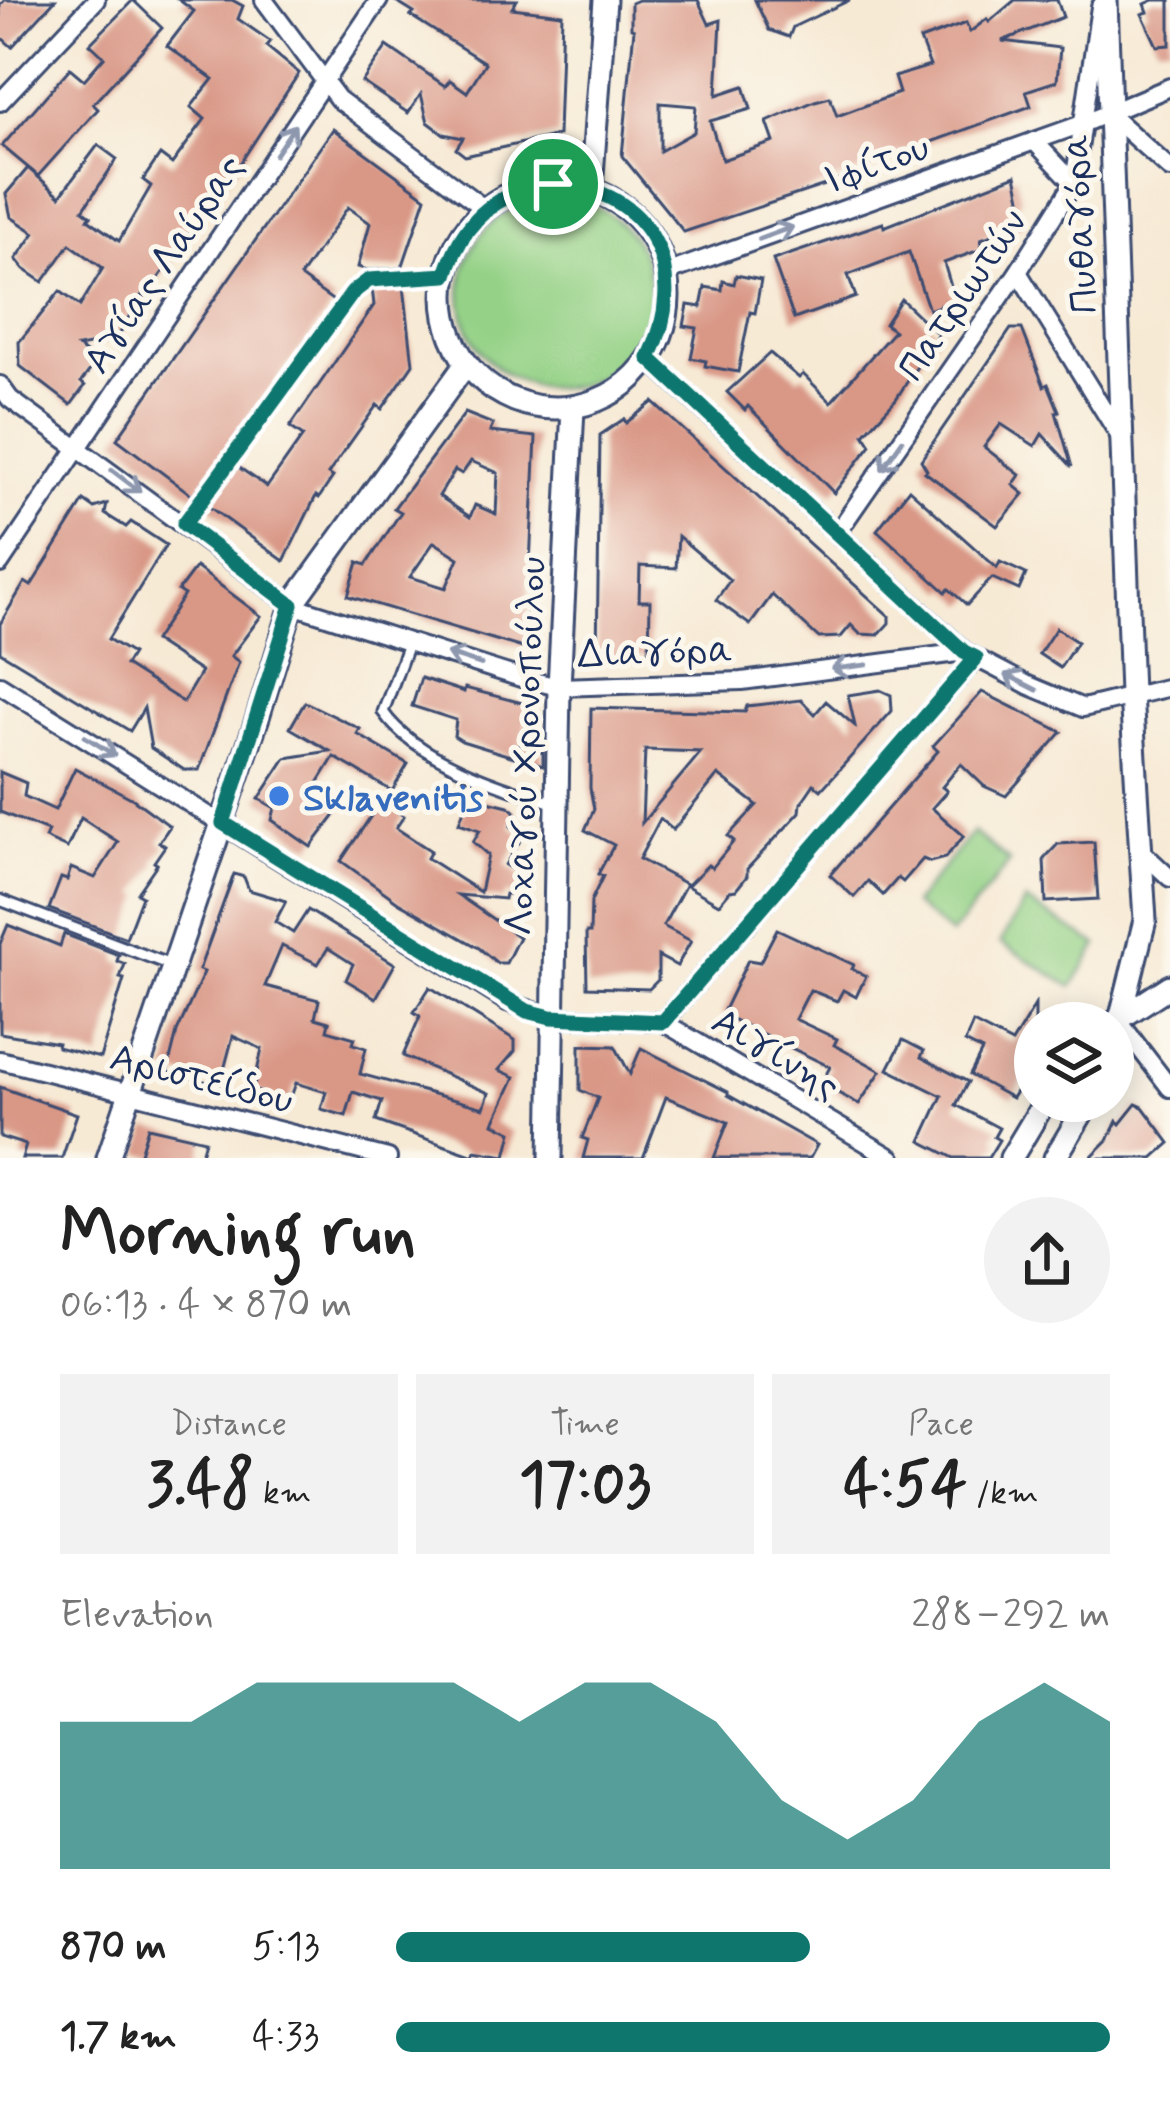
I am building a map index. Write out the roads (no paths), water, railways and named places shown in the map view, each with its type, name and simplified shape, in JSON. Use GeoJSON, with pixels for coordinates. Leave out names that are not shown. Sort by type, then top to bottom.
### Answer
{"type":"FeatureCollection","features":[{"type":"Feature","properties":{"kind":"street"},"geometry":{"type":"LineString","coordinates":[[0,102],[96,0]]}},
{"type":"Feature","properties":{"kind":"street"},"geometry":{"type":"LineString","coordinates":[[264,0],[338,99],[485,209]]}},
{"type":"Feature","properties":{"kind":"street","name":"Αγίας Λαύρας"},"geometry":{"type":"LineString","coordinates":[[0,564],[379,0]]}},
{"type":"Feature","properties":{"kind":"street"},"geometry":{"type":"LineString","coordinates":[[591,189],[605,0]]}},
{"type":"Feature","properties":{"kind":"street","name":"Πυθαγόρα"},"geometry":{"type":"LineString","coordinates":[[1103,0],[1131,694],[1145,920],[1122,1002]]}},
{"type":"Feature","properties":{"kind":"street","name":"Πατριωτών"},"geometry":{"type":"LineString","coordinates":[[837,533],[1074,183],[1103,0]]}},
{"type":"Feature","properties":{"kind":"street","name":"Ιφίτου"},"geometry":{"type":"LineString","coordinates":[[666,273],[1082,124],[1170,87]]}},
{"type":"Feature","properties":{"kind":"street"},"geometry":{"type":"LineString","coordinates":[[1109,114],[1170,169]]}},
{"type":"Feature","properties":{"kind":"street","name":"Πυθαγόρα"},"geometry":{"type":"LineString","coordinates":[[1034,141],[1074,183]]}},
{"type":"Feature","properties":{"kind":"street"},"geometry":{"type":"LineString","coordinates":[[572,184],[591,189],[621,204],[645,227],[666,273],[668,312],[649,358],[616,390],[573,407],[552,409],[512,400],[466,364],[448,328],[446,275],[463,234],[485,209],[535,186],[572,184]]}},
{"type":"Feature","properties":{"kind":"street","name":"Πυθαγόρα"},"geometry":{"type":"LineString","coordinates":[[1018,272],[1124,444]]}},
{"type":"Feature","properties":{"kind":"street"},"geometry":{"type":"LineString","coordinates":[[649,358],[970,655],[1083,707],[1170,687]]}},
{"type":"Feature","properties":{"kind":"street"},"geometry":{"type":"LineString","coordinates":[[108,1158],[292,605],[466,364]]}},
{"type":"Feature","properties":{"kind":"street","name":"Διαγόρα"},"geometry":{"type":"LineString","coordinates":[[0,385],[10,398],[292,605],[559,686],[742,681],[970,655]]}},
{"type":"Feature","properties":{"kind":"street","name":"Λοχαγού Χρονοπούλου"},"geometry":{"type":"LineString","coordinates":[[551,1158],[559,686],[573,407]]}},
{"type":"Feature","properties":{"kind":"street"},"geometry":{"type":"LineString","coordinates":[[663,1022],[970,655]]}},
{"type":"Feature","properties":{"kind":"street"},"geometry":{"type":"LineString","coordinates":[[0,686],[507,1001],[551,1017]]}},
{"type":"Feature","properties":{"kind":"street"},"geometry":{"type":"LineString","coordinates":[[1141,851],[1170,878]]}},
{"type":"Feature","properties":{"kind":"street"},"geometry":{"type":"LineString","coordinates":[[1134,1010],[1170,986]]}},
{"type":"Feature","properties":{"kind":"street","name":"Αιγίνης"},"geometry":{"type":"LineString","coordinates":[[551,1017],[663,1022],[892,1158]]}},
{"type":"Feature","properties":{"kind":"street"},"geometry":{"type":"LineString","coordinates":[[1134,1044],[1170,1088]]}},
{"type":"Feature","properties":{"kind":"street","name":"Αριστείδου"},"geometry":{"type":"LineString","coordinates":[[0,1060],[388,1158]]}},
{"type":"Feature","properties":{"kind":"street"},"geometry":{"type":"LineString","coordinates":[[1011,1158],[1032,1122]]}},
{"type":"Feature","properties":{"kind":"street"},"geometry":{"type":"LineString","coordinates":[[1055,1158],[1076,1122]]}},
{"type":"Feature","properties":{"kind":"lane"},"geometry":{"type":"LineString","coordinates":[[184,524],[353,292],[369,280],[446,275]]}},
{"type":"Feature","properties":{"kind":"lane"},"geometry":{"type":"LineString","coordinates":[[409,641],[383,712],[394,729],[496,785],[556,804]]}},
{"type":"Feature","properties":{"kind":"lane"},"geometry":{"type":"LineString","coordinates":[[0,900],[172,966]]}},
{"type":"Feature","properties":{"kind":"place","name":"Sklavenitis"},"geometry":{"type":"Point","coordinates":[279,796]}}]}
